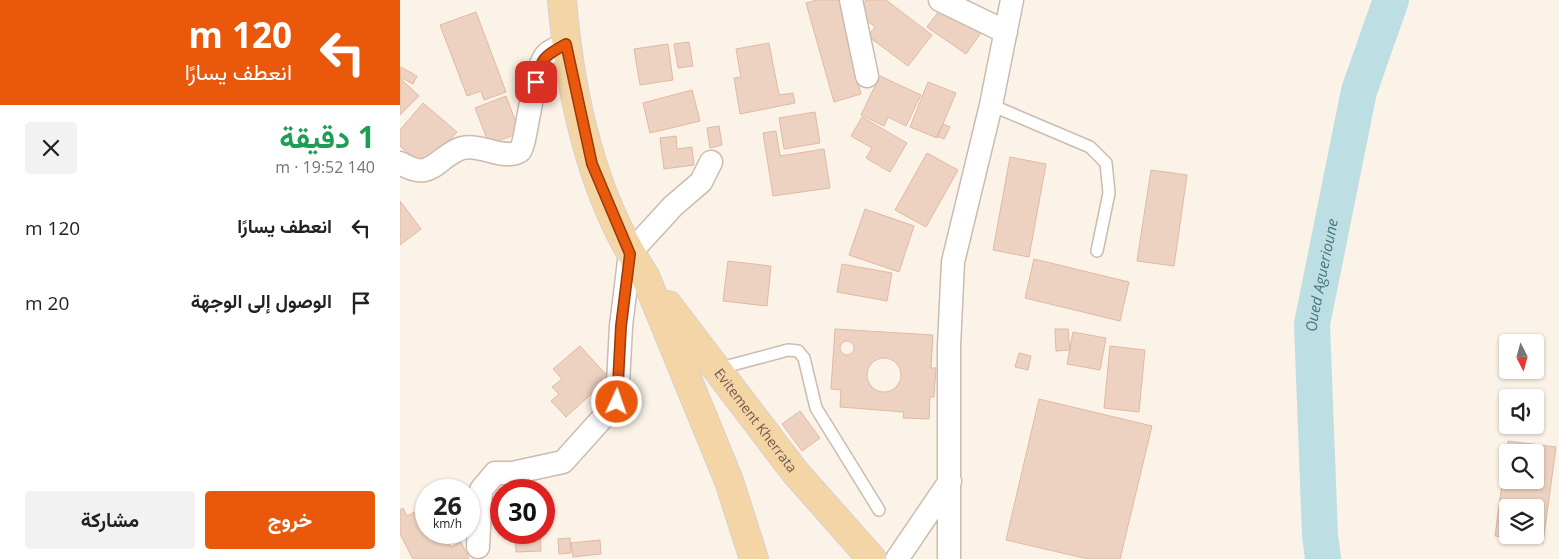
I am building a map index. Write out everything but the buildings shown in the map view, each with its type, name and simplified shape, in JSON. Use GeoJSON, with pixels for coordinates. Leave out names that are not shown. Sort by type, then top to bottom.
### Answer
{"type":"FeatureCollection","features":[{"type":"Feature","properties":{"kind":"main road"},"geometry":{"type":"LineString","coordinates":[[562,0],[566,44],[592,164],[630,254],[645,276],[730,480],[754,559]]}},
{"type":"Feature","properties":{"kind":"main road","name":"Evitement Kherrata"},"geometry":{"type":"LineString","coordinates":[[645,276],[796,472],[872,559]]}},
{"type":"Feature","properties":{"kind":"street"},"geometry":{"type":"LineString","coordinates":[[851,0],[867,76]]}},
{"type":"Feature","properties":{"kind":"street"},"geometry":{"type":"LineString","coordinates":[[940,0],[1006,32]]}},
{"type":"Feature","properties":{"kind":"street"},"geometry":{"type":"LineString","coordinates":[[949,559],[949,346],[953,262],[992,105],[1012,0]]}},
{"type":"Feature","properties":{"kind":"street"},"geometry":{"type":"LineString","coordinates":[[400,163],[420,172],[430,170],[465,146],[512,154],[521,150],[525,143],[525,126],[539,67],[547,54],[566,44]]}},
{"type":"Feature","properties":{"kind":"street"},"geometry":{"type":"LineString","coordinates":[[478,547],[481,490],[488,480],[496,473],[512,473],[563,462],[617,402],[621,326],[630,254],[673,206],[701,182],[711,162]]}},
{"type":"Feature","properties":{"kind":"street"},"geometry":{"type":"LineString","coordinates":[[897,559],[950,481]]}},
{"type":"Feature","properties":{"kind":"lane"},"geometry":{"type":"LineString","coordinates":[[992,105],[1090,147],[1106,163],[1108,193],[1097,251]]}},
{"type":"Feature","properties":{"kind":"lane"},"geometry":{"type":"LineString","coordinates":[[717,369],[788,350],[798,351],[804,358],[816,408],[879,510]]}},
{"type":"Feature","properties":{"kind":"waterway","name":"Oued Aguerioune"},"geometry":{"type":"LineString","coordinates":[[1323,559],[1320,535],[1312,324],[1359,91],[1391,0]]}},
{"type":"Feature","properties":{"kind":"route"},"geometry":{"type":"LineString","coordinates":[[536,82],[539,67],[547,54],[566,44],[592,164],[605,199],[630,254],[621,326],[617,402]]}}]}
